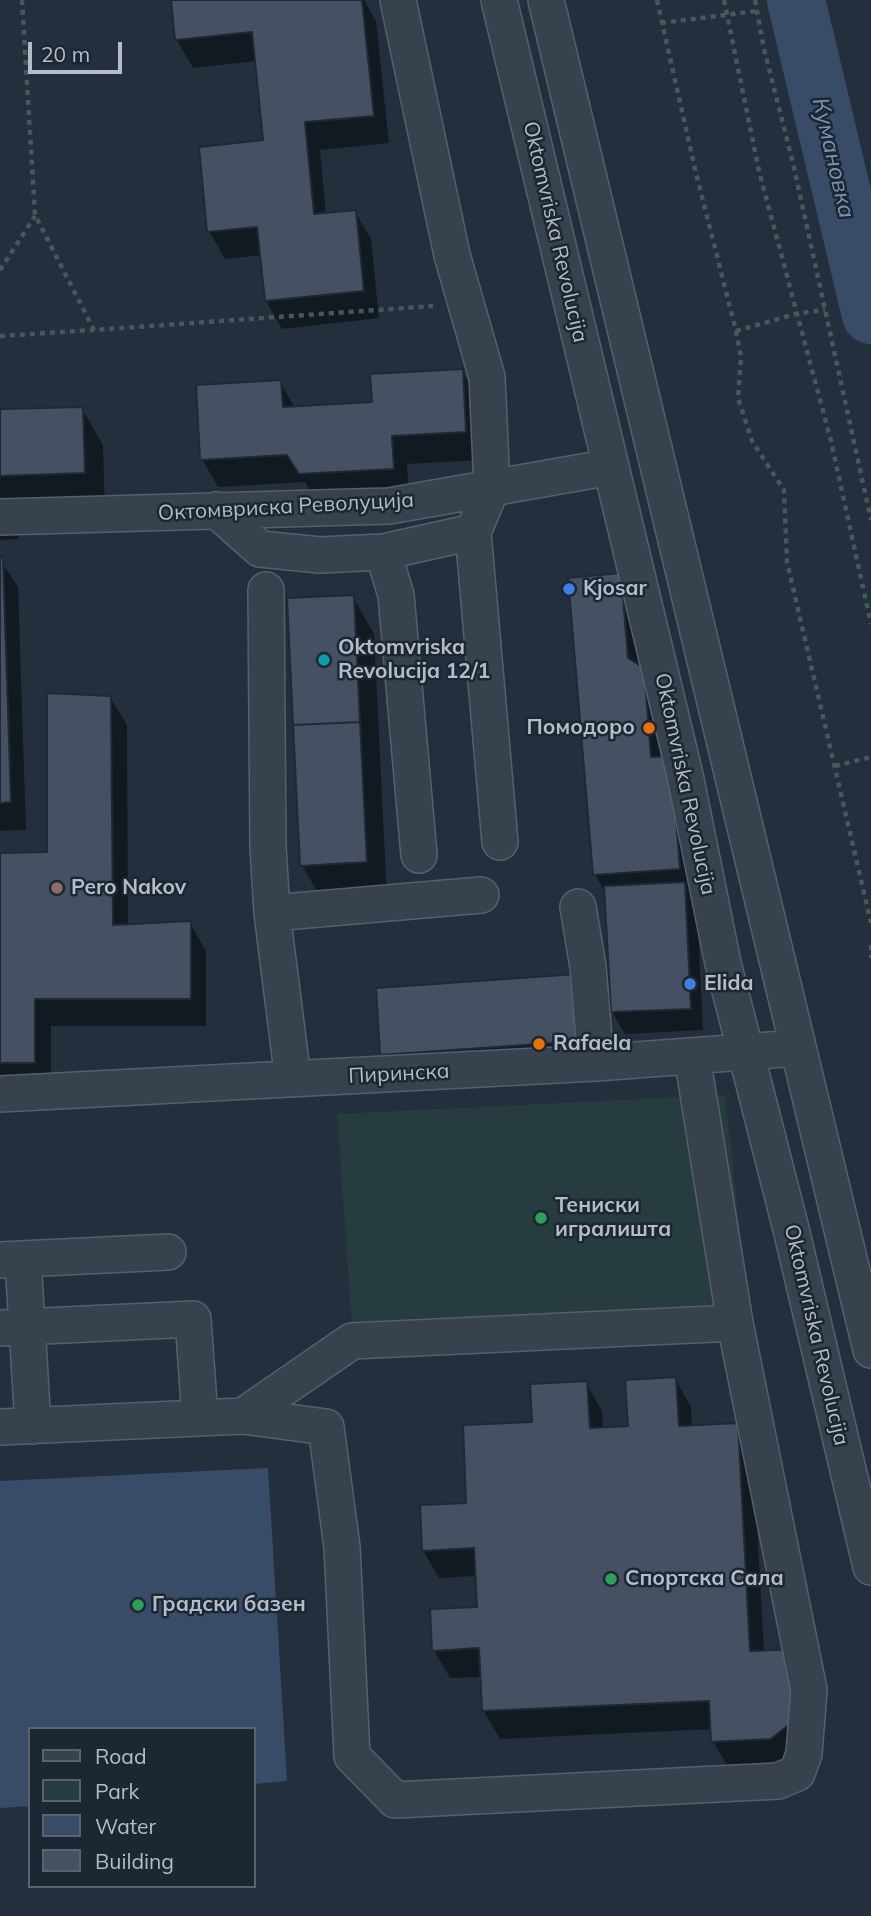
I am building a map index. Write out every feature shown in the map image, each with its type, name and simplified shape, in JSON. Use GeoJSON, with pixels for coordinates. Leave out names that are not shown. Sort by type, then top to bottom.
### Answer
{"type":"FeatureCollection","features":[{"type":"Feature","properties":{"kind":"street"},"geometry":{"type":"LineString","coordinates":[[398,0],[452,255],[468,304],[486,377],[492,487],[473,532],[500,842]]}},
{"type":"Feature","properties":{"kind":"street","name":"Oktomvriska Revolucija"},"geometry":{"type":"LineString","coordinates":[[499,0],[685,775],[723,963],[747,1052],[871,1567]]}},
{"type":"Feature","properties":{"kind":"street"},"geometry":{"type":"LineString","coordinates":[[547,0],[733,766],[797,1048],[871,1350]]}},
{"type":"Feature","properties":{"kind":"street","name":"Октомвриска Револуција"},"geometry":{"type":"LineString","coordinates":[[0,517],[389,506],[611,467]]}},
{"type":"Feature","properties":{"kind":"street"},"geometry":{"type":"LineString","coordinates":[[216,510],[260,549],[320,555],[383,552],[473,532]]}},
{"type":"Feature","properties":{"kind":"street"},"geometry":{"type":"LineString","coordinates":[[383,552],[396,595],[419,855]]}},
{"type":"Feature","properties":{"kind":"street"},"geometry":{"type":"LineString","coordinates":[[266,590],[268,847],[272,913],[292,1080]]}},
{"type":"Feature","properties":{"kind":"street"},"geometry":{"type":"LineString","coordinates":[[272,913],[481,895]]}},
{"type":"Feature","properties":{"kind":"street"},"geometry":{"type":"LineString","coordinates":[[578,906],[589,967],[596,1063]]}},
{"type":"Feature","properties":{"kind":"street","name":"Пиринска"},"geometry":{"type":"LineString","coordinates":[[0,1094],[596,1063],[797,1048]]}},
{"type":"Feature","properties":{"kind":"street"},"geometry":{"type":"LineString","coordinates":[[168,1252],[12,1260],[17,1427],[243,1416],[326,1427],[342,1548],[352,1756],[395,1800],[778,1781],[797,1773],[804,1754],[809,1690],[735,1323],[692,1056]]}},
{"type":"Feature","properties":{"kind":"street"},"geometry":{"type":"LineString","coordinates":[[14,1328],[193,1318],[200,1418]]}},
{"type":"Feature","properties":{"kind":"street"},"geometry":{"type":"LineString","coordinates":[[243,1416],[352,1341],[735,1323]]}},
{"type":"Feature","properties":{"kind":"path"},"geometry":{"type":"LineString","coordinates":[[22,0],[36,215],[94,330]]}},
{"type":"Feature","properties":{"kind":"path"},"geometry":{"type":"LineString","coordinates":[[657,0],[736,331],[741,357],[738,398],[752,441],[784,490],[787,562],[871,923]]}},
{"type":"Feature","properties":{"kind":"path"},"geometry":{"type":"LineString","coordinates":[[724,0],[759,171],[799,313],[871,624]]}},
{"type":"Feature","properties":{"kind":"path"},"geometry":{"type":"LineString","coordinates":[[755,0],[871,520]]}},
{"type":"Feature","properties":{"kind":"path"},"geometry":{"type":"LineString","coordinates":[[661,23],[757,11]]}},
{"type":"Feature","properties":{"kind":"path"},"geometry":{"type":"LineString","coordinates":[[0,270],[36,215]]}},
{"type":"Feature","properties":{"kind":"path"},"geometry":{"type":"LineString","coordinates":[[0,336],[468,304]]}},
{"type":"Feature","properties":{"kind":"path"},"geometry":{"type":"LineString","coordinates":[[736,331],[799,313],[825,310]]}},
{"type":"Feature","properties":{"kind":"path"},"geometry":{"type":"LineString","coordinates":[[835,766],[871,757]]}},
{"type":"Feature","properties":{"kind":"path"},"geometry":{"type":"LineString","coordinates":[[871,945],[871,958]]}},
{"type":"Feature","properties":{"kind":"green space","name":"Тениски игралишта"},"geometry":{"type":"Polygon","coordinates":[[[725,1095],[748,1304],[352,1325],[337,1114],[725,1095]]]}},
{"type":"Feature","properties":{"kind":"water","name":"Градски базен"},"geometry":{"type":"Polygon","coordinates":[[[268,1468],[287,1781],[256,1784],[256,1727],[28,1727],[28,1806],[0,1808],[0,1481],[268,1468]]]}},
{"type":"Feature","properties":{"kind":"building"},"geometry":{"type":"Polygon","coordinates":[[[171,0],[362,0],[374,116],[305,122],[314,214],[356,210],[364,291],[265,301],[257,227],[207,232],[199,147],[263,140],[252,32],[175,40],[171,0]]]}},
{"type":"Feature","properties":{"kind":"building"},"geometry":{"type":"Polygon","coordinates":[[[463,369],[466,432],[392,436],[394,469],[299,474],[287,455],[200,460],[196,385],[281,380],[283,407],[372,402],[370,374],[463,369]]]}},
{"type":"Feature","properties":{"kind":"building"},"geometry":{"type":"Polygon","coordinates":[[[83,407],[85,473],[0,476],[0,409],[83,407]]]}},
{"type":"Feature","properties":{"kind":"building"},"geometry":{"type":"Polygon","coordinates":[[[0,557],[3,557],[11,802],[0,803],[0,557]]]}},
{"type":"Feature","properties":{"kind":"building"},"geometry":{"type":"Polygon","coordinates":[[[621,573],[628,658],[644,668],[651,757],[671,756],[680,869],[593,875],[568,578],[621,573]]]}},
{"type":"Feature","properties":{"kind":"building","name":"Oktomvriska Revolucija 12/1"},"geometry":{"type":"Polygon","coordinates":[[[354,595],[360,722],[293,725],[287,598],[354,595]]]}},
{"type":"Feature","properties":{"kind":"building","name":"Pero Nakov"},"geometry":{"type":"Polygon","coordinates":[[[47,693],[111,696],[113,925],[191,921],[191,999],[35,999],[35,1063],[0,1063],[0,853],[47,852],[47,693]]]}},
{"type":"Feature","properties":{"kind":"building"},"geometry":{"type":"Polygon","coordinates":[[[360,722],[367,862],[300,866],[293,725],[360,722]]]}},
{"type":"Feature","properties":{"kind":"building"},"geometry":{"type":"Polygon","coordinates":[[[685,882],[691,1009],[611,1012],[604,886],[685,882]]]}},
{"type":"Feature","properties":{"kind":"building"},"geometry":{"type":"Polygon","coordinates":[[[578,974],[583,1041],[380,1055],[376,988],[578,974]]]}},
{"type":"Feature","properties":{"kind":"building","name":"Спортска Сала"},"geometry":{"type":"Polygon","coordinates":[[[676,1377],[679,1426],[738,1423],[750,1651],[798,1649],[801,1715],[771,1739],[711,1742],[709,1701],[482,1711],[479,1648],[432,1651],[430,1609],[477,1607],[474,1548],[422,1551],[420,1505],[466,1503],[463,1425],[532,1422],[530,1384],[587,1381],[590,1428],[628,1426],[625,1380],[676,1377]]]}},
{"type":"Feature","properties":{"kind":"waterway","name":"Кумановка"},"geometry":{"type":"LineString","coordinates":[[796,0],[871,315]]}},
{"type":"Feature","properties":{"kind":"place","name":"Kjosar"},"geometry":{"type":"Point","coordinates":[569,589]}},
{"type":"Feature","properties":{"kind":"place","name":"Oktomvriska Revolucija 12/1"},"geometry":{"type":"Point","coordinates":[324,660]}},
{"type":"Feature","properties":{"kind":"place","name":"Помодоро"},"geometry":{"type":"Point","coordinates":[649,728]}},
{"type":"Feature","properties":{"kind":"place","name":"Pero Nakov"},"geometry":{"type":"Point","coordinates":[57,888]}},
{"type":"Feature","properties":{"kind":"place","name":"Elida"},"geometry":{"type":"Point","coordinates":[690,984]}},
{"type":"Feature","properties":{"kind":"place","name":"Rafaela"},"geometry":{"type":"Point","coordinates":[539,1044]}},
{"type":"Feature","properties":{"kind":"place","name":"Тениски игралишта"},"geometry":{"type":"Point","coordinates":[541,1218]}},
{"type":"Feature","properties":{"kind":"place","name":"Спортска Сала"},"geometry":{"type":"Point","coordinates":[611,1579]}},
{"type":"Feature","properties":{"kind":"place","name":"Градски базен"},"geometry":{"type":"Point","coordinates":[138,1605]}}]}
